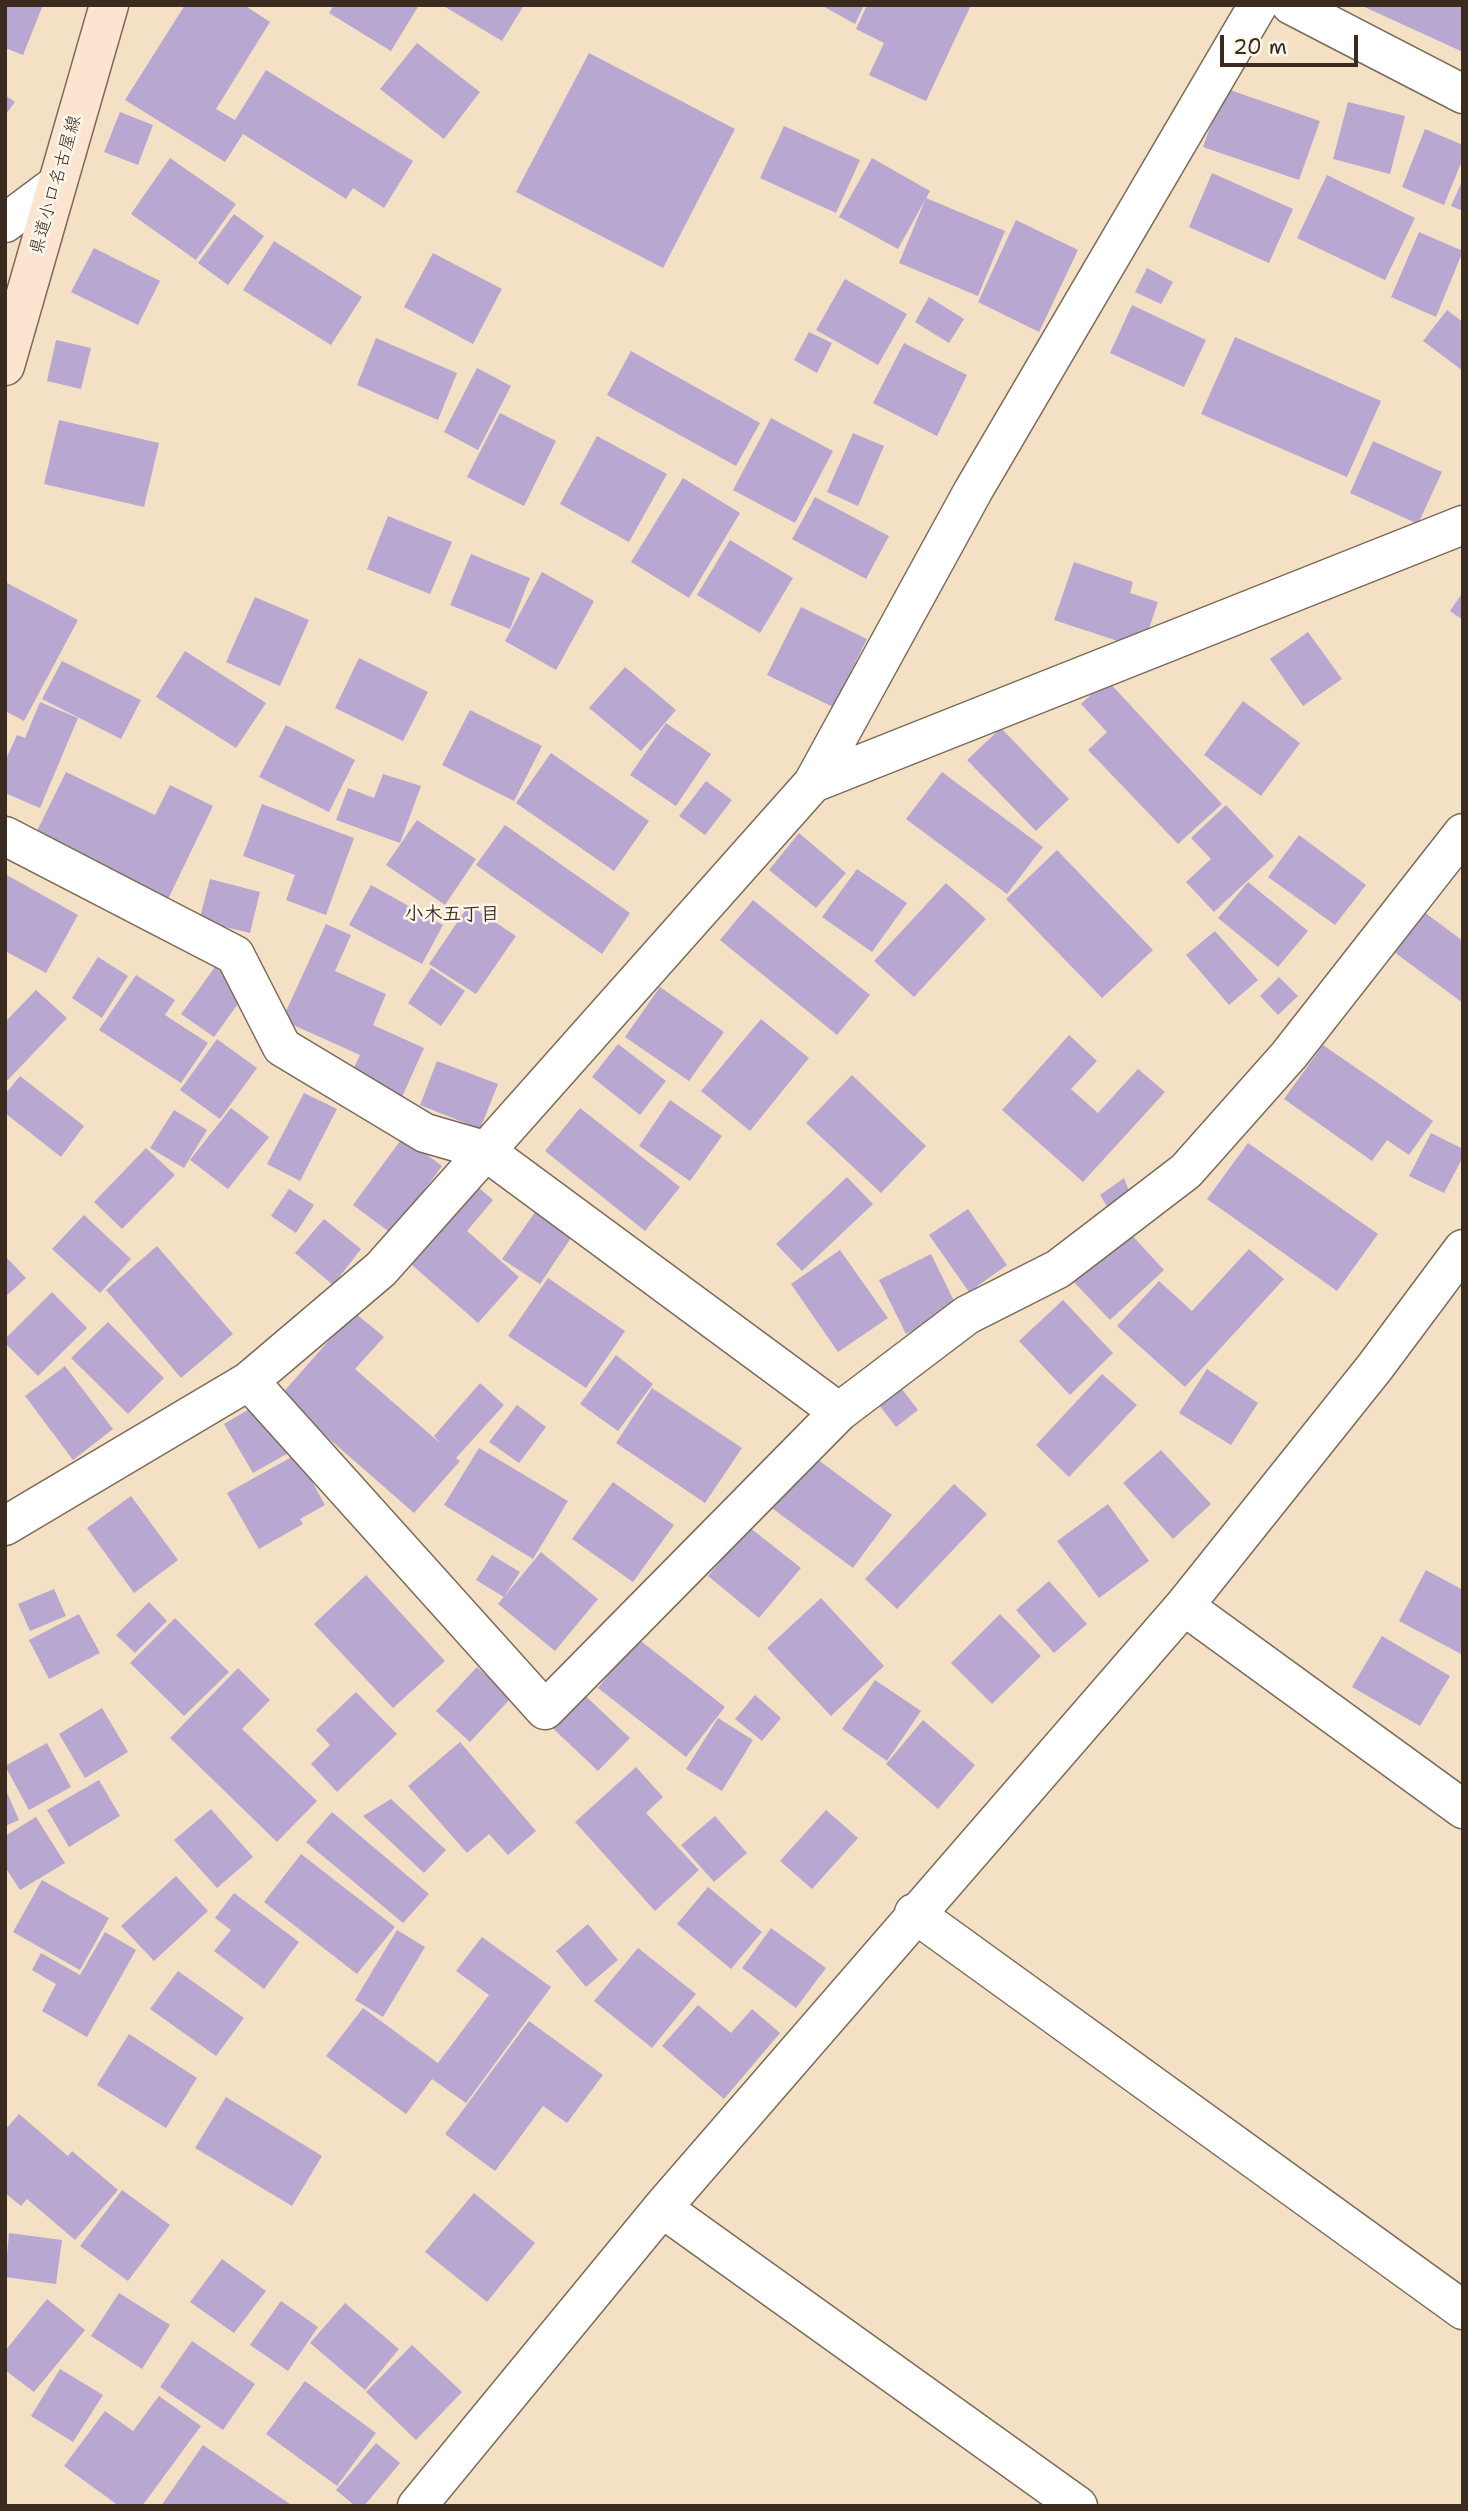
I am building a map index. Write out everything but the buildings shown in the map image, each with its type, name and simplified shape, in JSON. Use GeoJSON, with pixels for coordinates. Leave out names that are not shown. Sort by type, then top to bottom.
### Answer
{"type":"FeatureCollection","features":[{"type":"Feature","properties":{"kind":"main road","name":"県道小口名古屋線"},"geometry":{"type":"LineString","coordinates":[[5,366],[109,5]]}},
{"type":"Feature","properties":{"kind":"street"},"geometry":{"type":"LineString","coordinates":[[5,1526],[249,1381],[381,1269],[813,783],[973,491],[1258,5]]}},
{"type":"Feature","properties":{"kind":"street"},"geometry":{"type":"LineString","coordinates":[[1291,5],[1463,94]]}},
{"type":"Feature","properties":{"kind":"street"},"geometry":{"type":"LineString","coordinates":[[5,223],[56,185]]}},
{"type":"Feature","properties":{"kind":"street"},"geometry":{"type":"LineString","coordinates":[[813,783],[1463,525]]}},
{"type":"Feature","properties":{"kind":"street"},"geometry":{"type":"LineString","coordinates":[[249,1381],[545,1710],[839,1412],[967,1315],[1058,1269],[1186,1171],[1289,1055],[1463,833]]}},
{"type":"Feature","properties":{"kind":"street"},"geometry":{"type":"LineString","coordinates":[[5,836],[235,955],[282,1047],[425,1133],[484,1150],[839,1412]]}},
{"type":"Feature","properties":{"kind":"street"},"geometry":{"type":"LineString","coordinates":[[424,2504],[662,2208],[914,1913],[1184,1606],[1376,1367],[1463,1249]]}},
{"type":"Feature","properties":{"kind":"street"},"geometry":{"type":"LineString","coordinates":[[1184,1606],[1463,1809]]}},
{"type":"Feature","properties":{"kind":"street"},"geometry":{"type":"LineString","coordinates":[[914,1913],[1463,2309]]}},
{"type":"Feature","properties":{"kind":"street"},"geometry":{"type":"LineString","coordinates":[[662,2208],[1079,2506]]}},
{"type":"Feature","properties":{"kind":"district","name":"小木五丁目"},"geometry":{"type":"Point","coordinates":[452,915]}}]}
